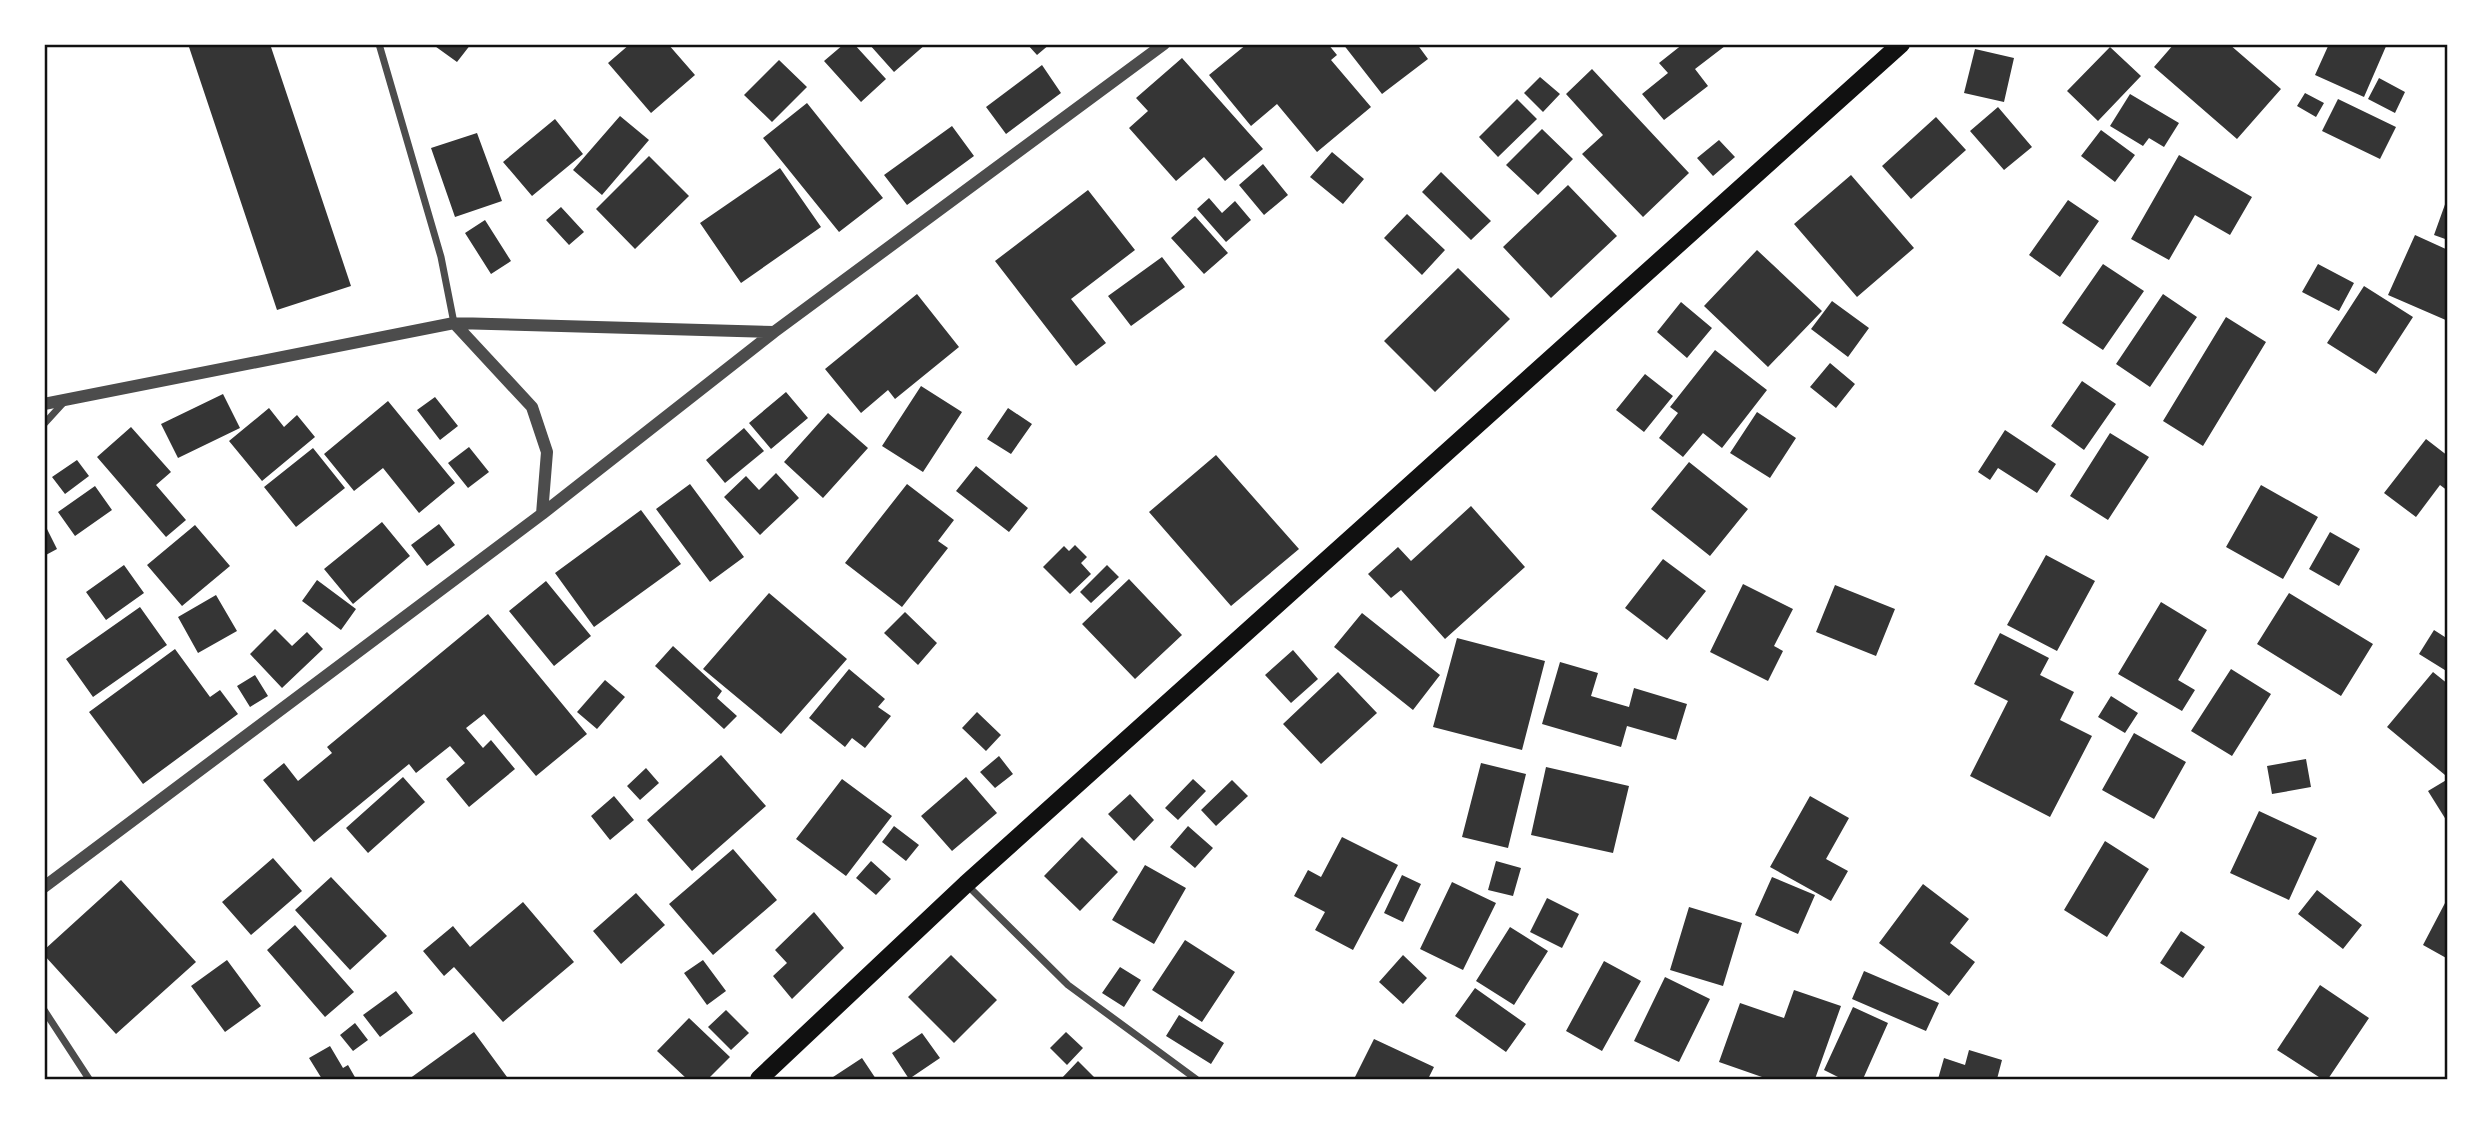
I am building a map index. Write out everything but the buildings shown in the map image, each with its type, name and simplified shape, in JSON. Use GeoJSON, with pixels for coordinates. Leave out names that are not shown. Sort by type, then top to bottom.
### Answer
{"type":"FeatureCollection","features":[{"type":"Feature","properties":{"kind":"main road"},"geometry":{"type":"LineString","coordinates":[[759,1079],[966,884],[1901,44]]}},
{"type":"Feature","properties":{"kind":"street"},"geometry":{"type":"LineString","coordinates":[[379,44],[441,257],[454,323],[532,407],[547,452],[542,514]]}},
{"type":"Feature","properties":{"kind":"street"},"geometry":{"type":"LineString","coordinates":[[44,887],[542,514],[774,332],[1164,44]]}},
{"type":"Feature","properties":{"kind":"street"},"geometry":{"type":"LineString","coordinates":[[44,404],[454,323],[774,332]]}},
{"type":"Feature","properties":{"kind":"street"},"geometry":{"type":"LineString","coordinates":[[44,424],[65,400]]}},
{"type":"Feature","properties":{"kind":"street"},"geometry":{"type":"LineString","coordinates":[[966,884],[1068,985],[1196,1079]]}},
{"type":"Feature","properties":{"kind":"street"},"geometry":{"type":"LineString","coordinates":[[44,1010],[89,1079]]}}]}
